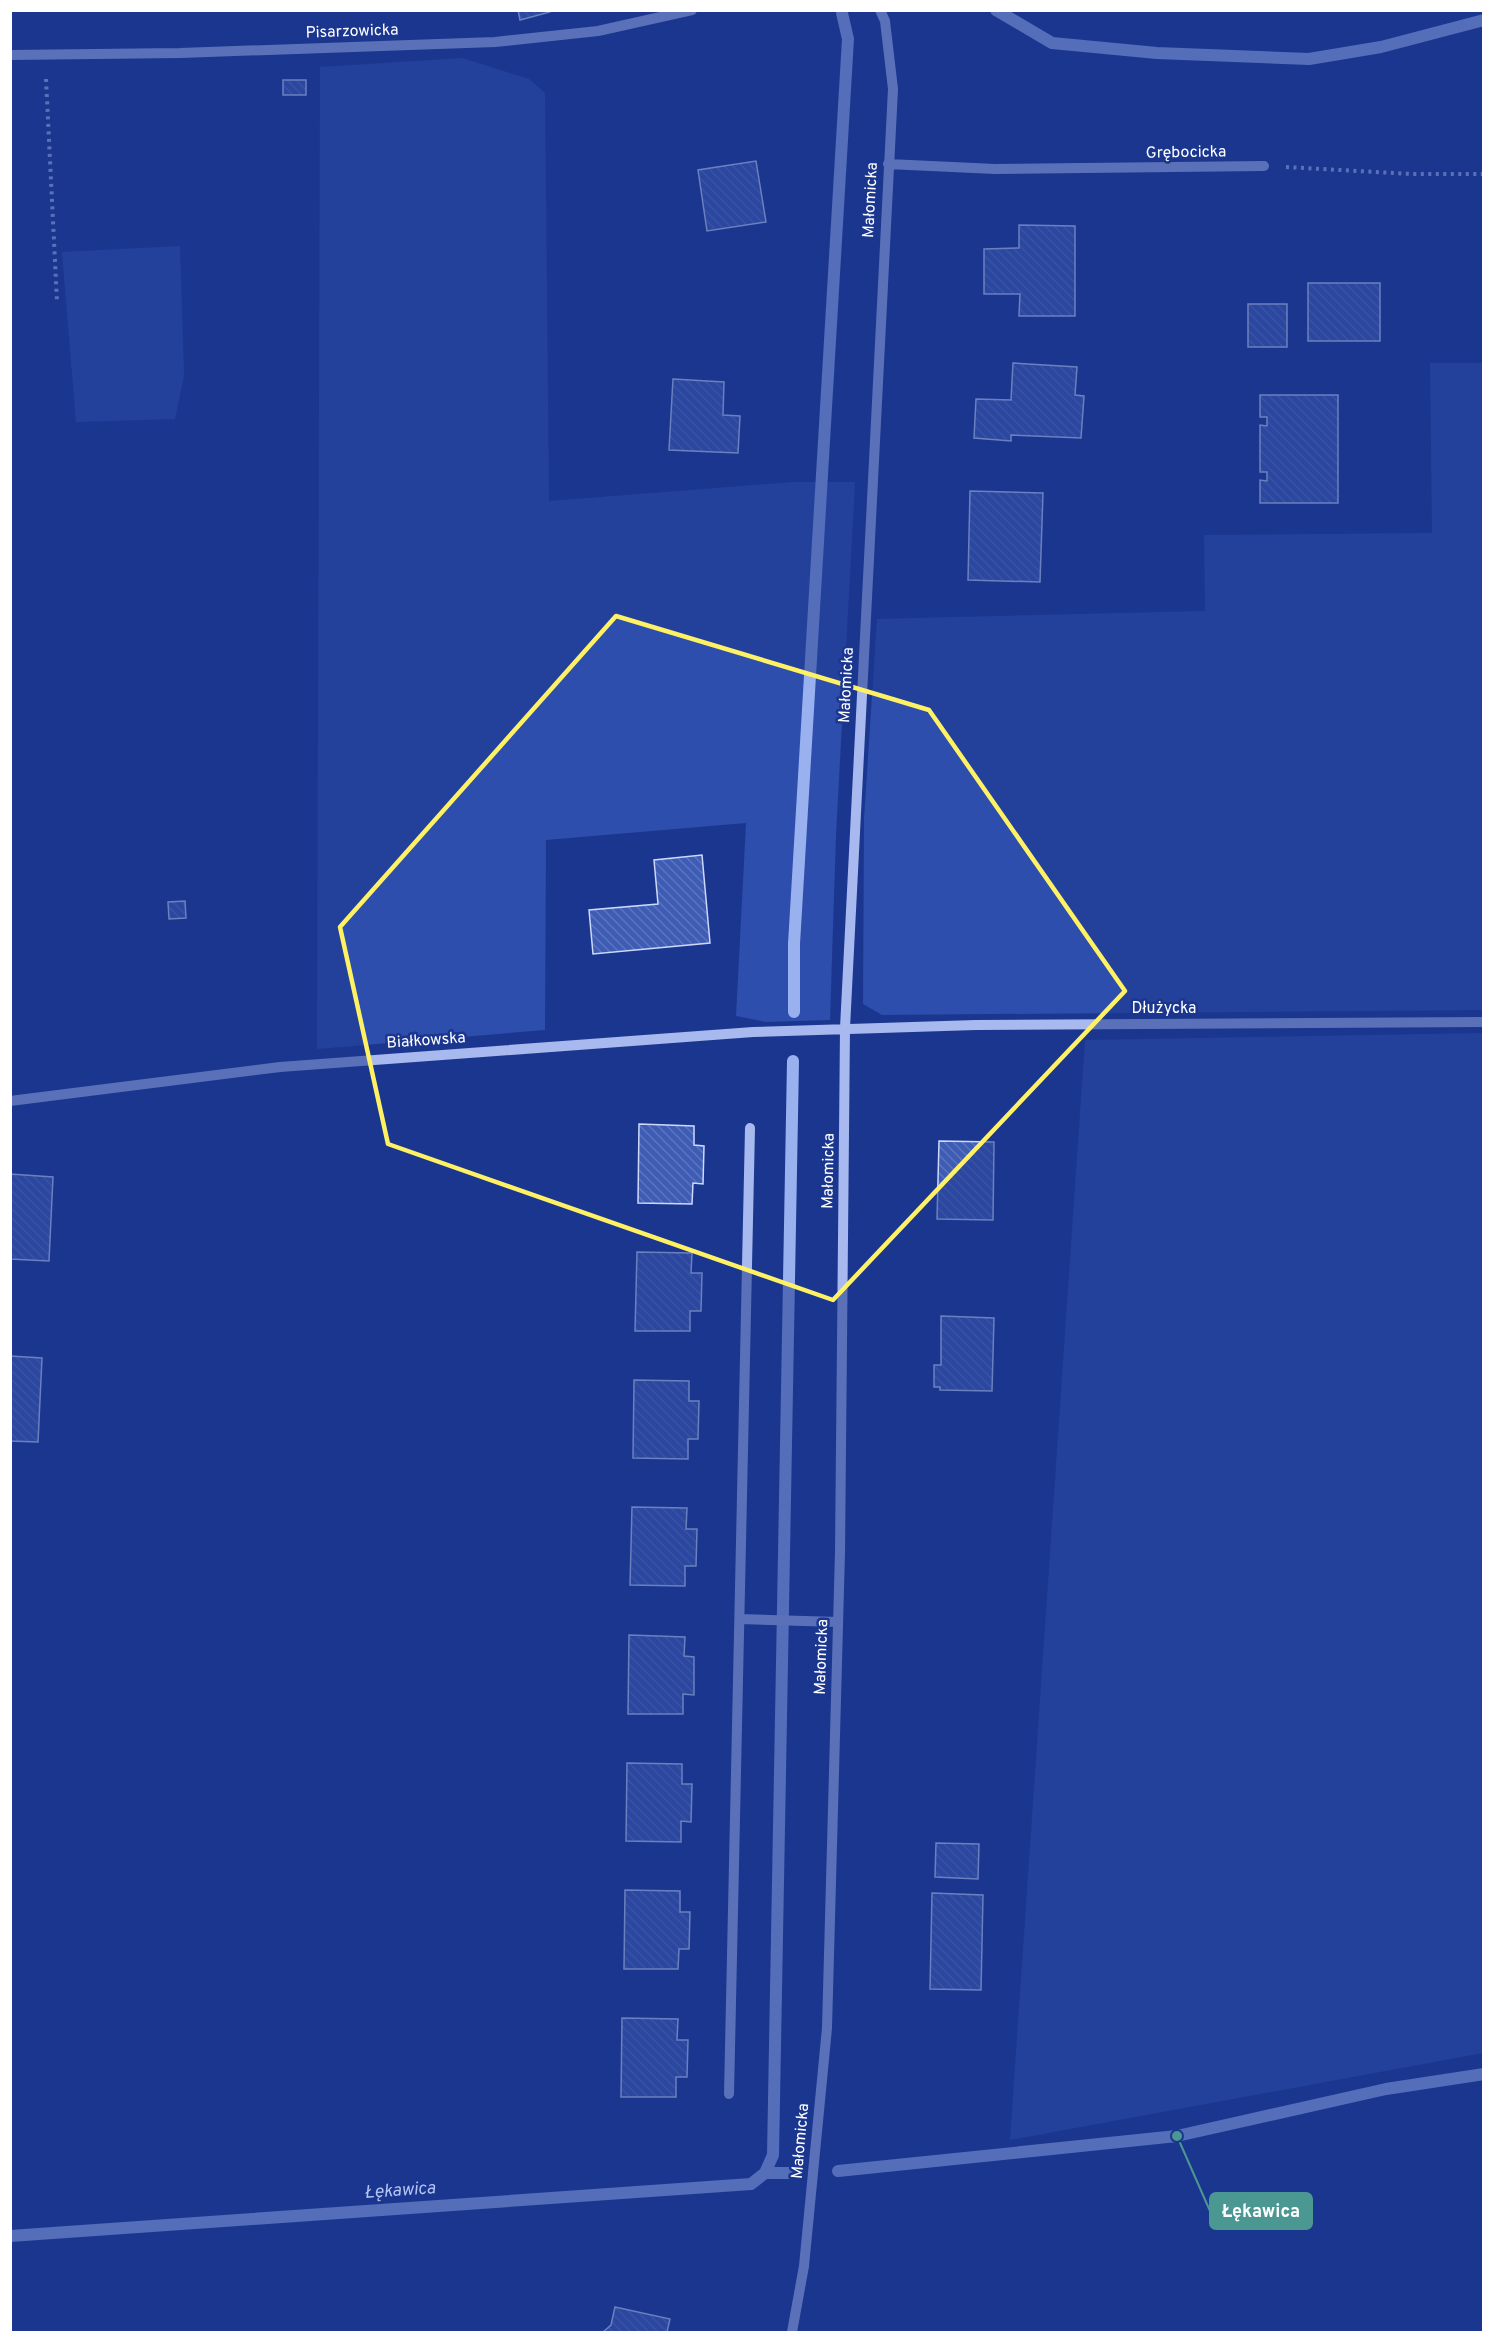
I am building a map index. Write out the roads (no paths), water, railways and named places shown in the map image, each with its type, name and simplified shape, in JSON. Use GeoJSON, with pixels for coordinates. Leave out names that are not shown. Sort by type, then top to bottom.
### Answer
{"type":"FeatureCollection","features":[{"type":"Feature","properties":{"kind":"street","name":"Pisarzowicka"},"geometry":{"type":"LineString","coordinates":[[10,55],[180,53],[495,42],[598,31],[692,10]]}},
{"type":"Feature","properties":{"kind":"street","name":"Małomicka"},"geometry":{"type":"LineString","coordinates":[[792,2332],[804,2266],[827,2028],[838,1622],[845,1028],[893,89],[885,21],[880,10]]}},
{"type":"Feature","properties":{"kind":"street","name":"Grębocicka"},"geometry":{"type":"LineString","coordinates":[[888,164],[995,169],[1264,166]]}},
{"type":"Feature","properties":{"kind":"street","name":"Dłużycka"},"geometry":{"type":"LineString","coordinates":[[845,1028],[1484,1022]]}},
{"type":"Feature","properties":{"kind":"street","name":"Białkowska"},"geometry":{"type":"LineString","coordinates":[[10,1101],[280,1067],[753,1032],[845,1028]]}},
{"type":"Feature","properties":{"kind":"street"},"geometry":{"type":"LineString","coordinates":[[729,2094],[750,1128]]}},
{"type":"Feature","properties":{"kind":"street"},"geometry":{"type":"LineString","coordinates":[[740,1619],[838,1622]]}},
{"type":"Feature","properties":{"kind":"waterway"},"geometry":{"type":"LineString","coordinates":[[996,10],[1052,43],[1157,53],[1309,59],[1381,47],[1484,20]]}},
{"type":"Feature","properties":{"kind":"waterway"},"geometry":{"type":"LineString","coordinates":[[794,1012],[794,944],[848,39],[842,13]]}},
{"type":"Feature","properties":{"kind":"waterway"},"geometry":{"type":"LineString","coordinates":[[765,2173],[773,2155],[793,1061]]}},
{"type":"Feature","properties":{"kind":"waterway","name":"Łękawica"},"geometry":{"type":"LineString","coordinates":[[838,2171],[1177,2136],[1386,2089],[1484,2074]]}},
{"type":"Feature","properties":{"kind":"waterway","name":"Łękawica"},"geometry":{"type":"LineString","coordinates":[[10,2236],[751,2184],[765,2173],[789,2173]]}},
{"type":"Feature","properties":{"kind":"place","name":"Łękawica"},"geometry":{"type":"Point","coordinates":[1177,2136]}}]}
